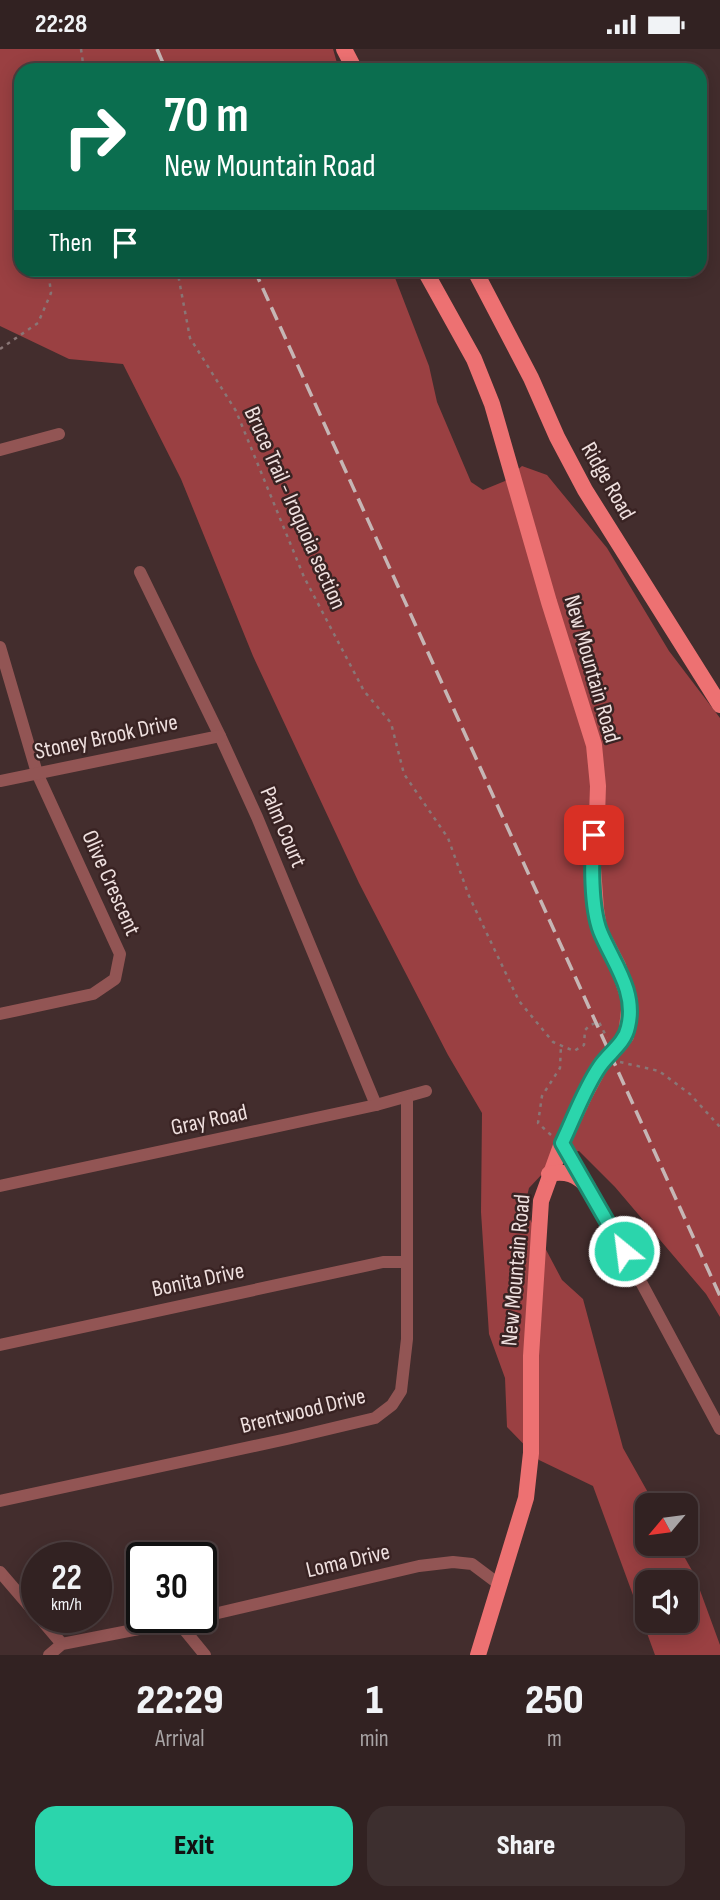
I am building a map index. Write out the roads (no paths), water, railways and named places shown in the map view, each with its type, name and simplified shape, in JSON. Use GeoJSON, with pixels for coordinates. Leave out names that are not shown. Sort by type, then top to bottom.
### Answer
{"type":"FeatureCollection","features":[{"type":"Feature","properties":{"kind":"main road","name":"New Mountain Road"},"geometry":{"type":"LineString","coordinates":[[428,277],[474,359],[492,404],[549,603],[594,745],[598,786],[592,854],[596,909],[599,929],[618,966],[628,993],[631,1013],[626,1035],[600,1066],[561,1144],[541,1201],[531,1356],[531,1453],[526,1498],[478,1655]]}},
{"type":"Feature","properties":{"kind":"main road","name":"Ridge Road"},"geometry":{"type":"LineString","coordinates":[[478,277],[531,377],[557,437],[585,490],[720,705]]}},
{"type":"Feature","properties":{"kind":"main road"},"geometry":{"type":"LineString","coordinates":[[549,1174],[570,1174],[588,1187]]}},
{"type":"Feature","properties":{"kind":"street"},"geometry":{"type":"LineString","coordinates":[[0,450],[60,435]]}},
{"type":"Feature","properties":{"kind":"street","name":"Palm Court"},"geometry":{"type":"LineString","coordinates":[[140,572],[257,817],[376,1105]]}},
{"type":"Feature","properties":{"kind":"street","name":"Olive Crescent"},"geometry":{"type":"LineString","coordinates":[[0,647],[37,773],[120,954],[115,979],[93,995],[0,1014]]}},
{"type":"Feature","properties":{"kind":"street","name":"Stoney Brook Drive"},"geometry":{"type":"LineString","coordinates":[[0,781],[220,736]]}},
{"type":"Feature","properties":{"kind":"street","name":"Gray Road"},"geometry":{"type":"LineString","coordinates":[[0,1186],[376,1105],[426,1091]]}},
{"type":"Feature","properties":{"kind":"street","name":"Brentwood Drive"},"geometry":{"type":"LineString","coordinates":[[0,1501],[375,1418],[392,1405],[401,1391],[407,1339],[407,1097]]}},
{"type":"Feature","properties":{"kind":"street"},"geometry":{"type":"LineString","coordinates":[[561,1144],[588,1187],[720,1429]]}},
{"type":"Feature","properties":{"kind":"street","name":"Bonita Drive"},"geometry":{"type":"LineString","coordinates":[[0,1345],[383,1262],[407,1262]]}},
{"type":"Feature","properties":{"kind":"street","name":"Loma Drive"},"geometry":{"type":"LineString","coordinates":[[217,1613],[419,1566],[453,1562],[472,1564],[500,1585]]}},
{"type":"Feature","properties":{"kind":"street"},"geometry":{"type":"LineString","coordinates":[[0,1572],[21,1596]]}},
{"type":"Feature","properties":{"kind":"street","name":"Loma Drive"},"geometry":{"type":"LineString","coordinates":[[49,1655],[62,1644],[126,1632]]}},
{"type":"Feature","properties":{"kind":"street"},"geometry":{"type":"LineString","coordinates":[[53,1633],[62,1644]]}},
{"type":"Feature","properties":{"kind":"street"},"geometry":{"type":"LineString","coordinates":[[187,1633],[205,1655]]}},
{"type":"Feature","properties":{"kind":"railway"},"geometry":{"type":"LineString","coordinates":[[157,49],[163,63]]}},
{"type":"Feature","properties":{"kind":"railway"},"geometry":{"type":"LineString","coordinates":[[258,277],[720,1296]]}}]}
